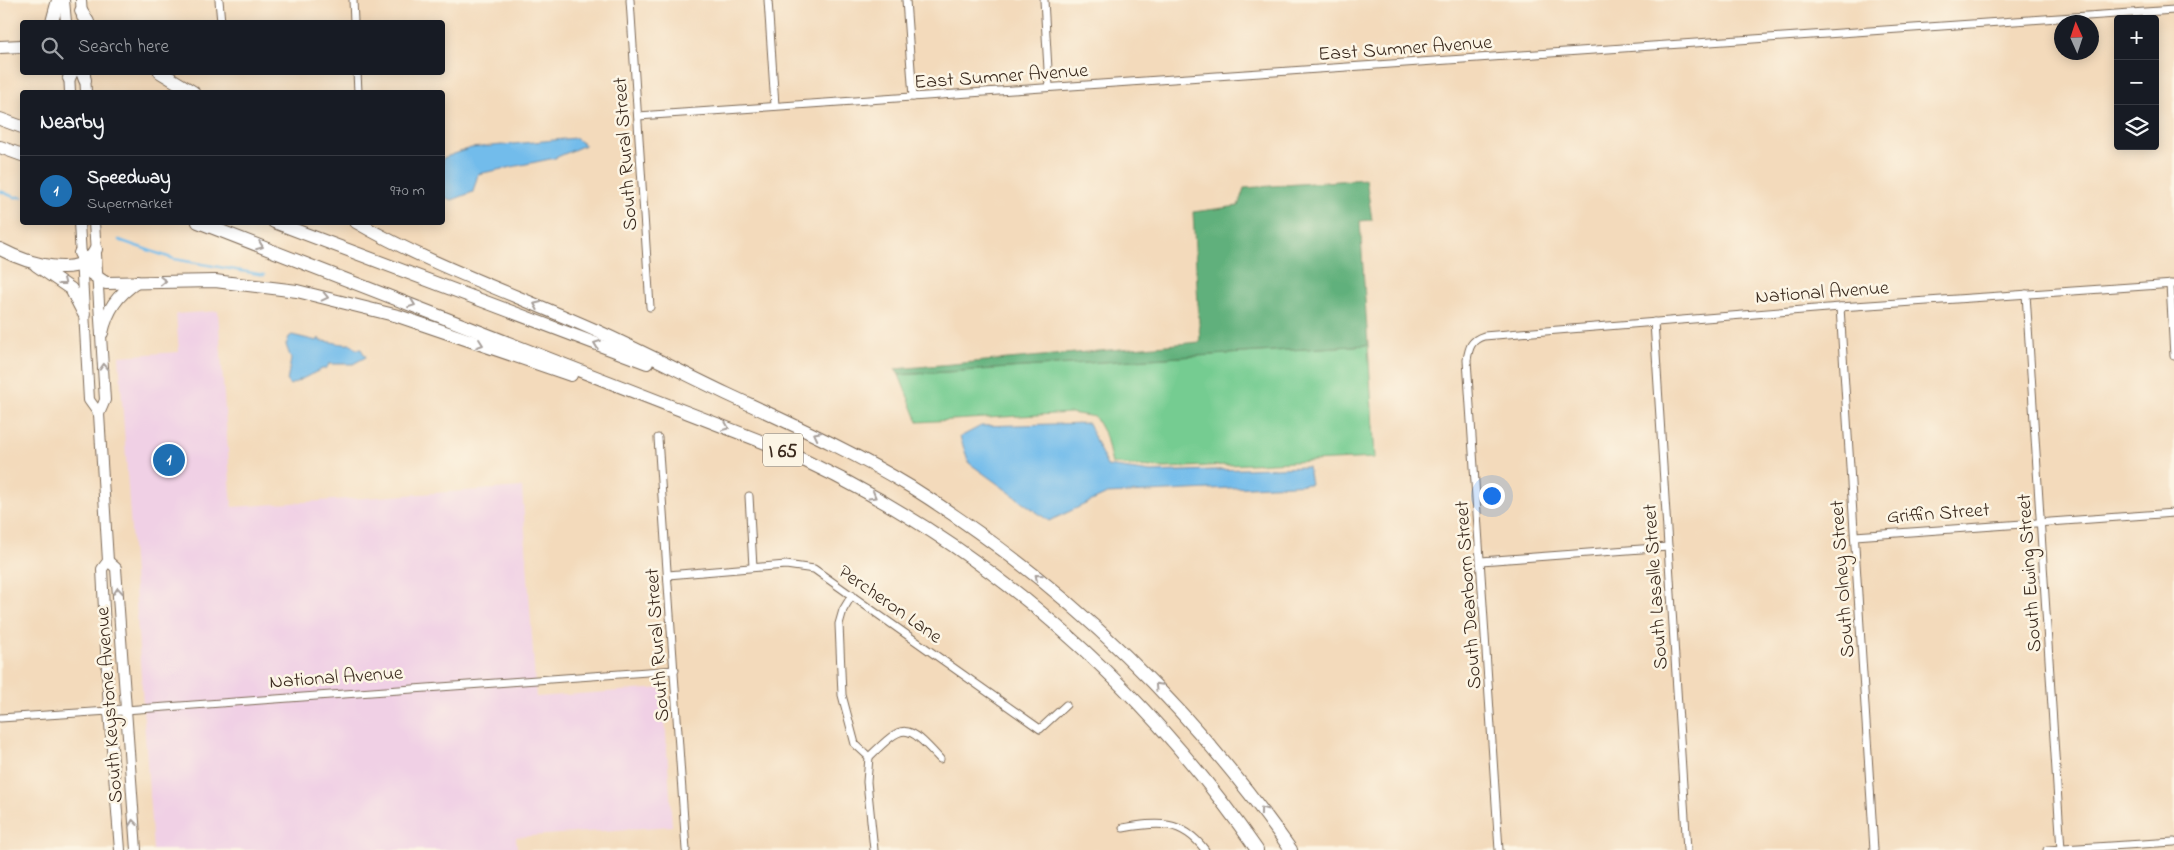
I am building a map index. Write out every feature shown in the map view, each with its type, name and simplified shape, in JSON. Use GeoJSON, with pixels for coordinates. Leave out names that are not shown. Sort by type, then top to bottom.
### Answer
{"type":"FeatureCollection","features":[{"type":"Feature","properties":{"kind":"highway"},"geometry":{"type":"LineString","coordinates":[[53,20],[58,0]]}},
{"type":"Feature","properties":{"kind":"highway"},"geometry":{"type":"LineString","coordinates":[[0,47],[20,45]]}},
{"type":"Feature","properties":{"kind":"highway"},"geometry":{"type":"LineString","coordinates":[[165,75],[190,90]]}},
{"type":"Feature","properties":{"kind":"highway"},"geometry":{"type":"LineString","coordinates":[[0,119],[20,126]]}},
{"type":"Feature","properties":{"kind":"highway"},"geometry":{"type":"LineString","coordinates":[[0,147],[20,154]]}},
{"type":"Feature","properties":{"kind":"highway","name":"I 65"},"geometry":{"type":"LineString","coordinates":[[206,225],[709,420],[785,451],[869,493],[934,532],[1001,579],[1095,659],[1155,720],[1214,790],[1257,850]]}},
{"type":"Feature","properties":{"kind":"highway","name":"I 65"},"geometry":{"type":"LineString","coordinates":[[282,225],[724,392],[812,433],[910,487],[973,528],[1035,574],[1096,626],[1176,705],[1232,770],[1291,850]]}},
{"type":"Feature","properties":{"kind":"highway"},"geometry":{"type":"LineString","coordinates":[[362,225],[399,245],[596,331],[724,392]]}},
{"type":"Feature","properties":{"kind":"highway"},"geometry":{"type":"LineString","coordinates":[[0,249],[30,262],[71,289],[84,314]]}},
{"type":"Feature","properties":{"kind":"highway"},"geometry":{"type":"LineString","coordinates":[[30,262],[64,267],[92,256],[96,249]]}},
{"type":"Feature","properties":{"kind":"highway"},"geometry":{"type":"LineString","coordinates":[[82,260],[92,274],[106,283],[226,282],[297,291],[349,302],[398,316],[709,420]]}},
{"type":"Feature","properties":{"kind":"highway"},"geometry":{"type":"LineString","coordinates":[[102,333],[106,314],[123,291],[137,282]]}},
{"type":"Feature","properties":{"kind":"main road"},"geometry":{"type":"LineString","coordinates":[[64,0],[66,20]]}},
{"type":"Feature","properties":{"kind":"main road"},"geometry":{"type":"LineString","coordinates":[[70,75],[70,90]]}},
{"type":"Feature","properties":{"kind":"main road","name":"South Keystone Avenue"},"geometry":{"type":"LineString","coordinates":[[78,225],[90,400],[99,414]]}},
{"type":"Feature","properties":{"kind":"main road","name":"South Keystone Avenue"},"geometry":{"type":"LineString","coordinates":[[94,225],[105,400],[99,414],[108,562],[102,569],[109,711],[120,850]]}},
{"type":"Feature","properties":{"kind":"main road","name":"South Keystone Avenue"},"geometry":{"type":"LineString","coordinates":[[108,562],[116,568],[136,850]]}},
{"type":"Feature","properties":{"kind":"street"},"geometry":{"type":"LineString","coordinates":[[219,0],[221,20]]}},
{"type":"Feature","properties":{"kind":"street"},"geometry":{"type":"LineString","coordinates":[[353,0],[354,20]]}},
{"type":"Feature","properties":{"kind":"street","name":"South Rural Street"},"geometry":{"type":"LineString","coordinates":[[630,0],[650,307]]}},
{"type":"Feature","properties":{"kind":"street"},"geometry":{"type":"LineString","coordinates":[[768,0],[775,106]]}},
{"type":"Feature","properties":{"kind":"street"},"geometry":{"type":"LineString","coordinates":[[906,0],[912,97]]}},
{"type":"Feature","properties":{"kind":"street"},"geometry":{"type":"LineString","coordinates":[[1044,0],[1049,87]]}},
{"type":"Feature","properties":{"kind":"street","name":"East Sumner Avenue"},"geometry":{"type":"LineString","coordinates":[[638,116],[2174,10]]}},
{"type":"Feature","properties":{"kind":"street"},"geometry":{"type":"LineString","coordinates":[[356,75],[358,90]]}},
{"type":"Feature","properties":{"kind":"street"},"geometry":{"type":"LineString","coordinates":[[2172,284],[2174,356]]}},
{"type":"Feature","properties":{"kind":"street","name":"National Avenue"},"geometry":{"type":"LineString","coordinates":[[1474,340],[1491,335],[1840,307],[2172,284]]}},
{"type":"Feature","properties":{"kind":"street","name":"South Ewing Street"},"geometry":{"type":"LineString","coordinates":[[2026,294],[2061,849]]}},
{"type":"Feature","properties":{"kind":"street","name":"South Olney Street"},"geometry":{"type":"LineString","coordinates":[[1840,307],[1874,850]]}},
{"type":"Feature","properties":{"kind":"street","name":"South Lasalle Street"},"geometry":{"type":"LineString","coordinates":[[1654,322],[1687,850]]}},
{"type":"Feature","properties":{"kind":"street","name":"South Dearborn Street"},"geometry":{"type":"LineString","coordinates":[[1474,340],[1469,348],[1467,360],[1499,850]]}},
{"type":"Feature","properties":{"kind":"street","name":"South Rural Street"},"geometry":{"type":"LineString","coordinates":[[658,438],[686,850]]}},
{"type":"Feature","properties":{"kind":"street"},"geometry":{"type":"LineString","coordinates":[[749,496],[753,568]]}},
{"type":"Feature","properties":{"kind":"street","name":"Griffin Street"},"geometry":{"type":"LineString","coordinates":[[1855,536],[2174,513]]}},
{"type":"Feature","properties":{"kind":"street"},"geometry":{"type":"LineString","coordinates":[[1481,561],[1668,547]]}},
{"type":"Feature","properties":{"kind":"street","name":"Percheron Lane"},"geometry":{"type":"LineString","coordinates":[[668,575],[786,565],[814,569],[1040,729],[1066,705]]}},
{"type":"Feature","properties":{"kind":"street"},"geometry":{"type":"LineString","coordinates":[[852,595],[843,610],[839,624],[842,695],[855,744],[869,757]]}},
{"type":"Feature","properties":{"kind":"street","name":"National Avenue"},"geometry":{"type":"LineString","coordinates":[[0,718],[674,670]]}},
{"type":"Feature","properties":{"kind":"street"},"geometry":{"type":"LineString","coordinates":[[874,850],[867,782],[869,757],[890,736],[906,731],[918,735],[940,759]]}},
{"type":"Feature","properties":{"kind":"street"},"geometry":{"type":"LineString","coordinates":[[1123,828],[1150,823],[1163,823],[1186,832],[1205,850]]}},
{"type":"Feature","properties":{"kind":"street"},"geometry":{"type":"LineString","coordinates":[[2047,850],[2174,842]]}},
{"type":"Feature","properties":{"kind":"shaded area"},"geometry":{"type":"Polygon","coordinates":[[[218,311],[232,507],[522,487],[536,697],[663,688],[672,826],[516,837],[517,850],[153,850],[119,356],[179,352],[176,314],[218,311]]]}},
{"type":"Feature","properties":{"kind":"green space"},"geometry":{"type":"Polygon","coordinates":[[[1366,179],[1372,220],[1360,221],[1368,345],[899,375],[895,369],[1200,342],[1193,212],[1238,206],[1244,188],[1366,179]]]}},
{"type":"Feature","properties":{"kind":"green space"},"geometry":{"type":"Polygon","coordinates":[[[1368,345],[1375,458],[1165,468],[1112,464],[1106,437],[1095,417],[1071,413],[918,422],[899,375],[1368,345]]]}},
{"type":"Feature","properties":{"kind":"water"},"geometry":{"type":"Polygon","coordinates":[[[575,138],[585,145],[555,158],[478,174],[473,192],[452,200],[445,198],[445,157],[471,148],[575,138]]]}},
{"type":"Feature","properties":{"kind":"water"},"geometry":{"type":"Polygon","coordinates":[[[292,335],[317,341],[319,338],[320,341],[351,344],[356,349],[361,349],[366,357],[353,364],[329,364],[326,369],[322,369],[290,385],[287,382],[291,359],[286,345],[289,337],[292,335]]]}},
{"type":"Feature","properties":{"kind":"water"},"geometry":{"type":"Polygon","coordinates":[[[1088,423],[1107,466],[1151,472],[1308,467],[1311,484],[1107,494],[1049,521],[969,463],[960,437],[981,426],[1088,423]]]}},
{"type":"Feature","properties":{"kind":"waterway"},"geometry":{"type":"LineString","coordinates":[[0,191],[14,197],[20,197]]}},
{"type":"Feature","properties":{"kind":"waterway"},"geometry":{"type":"LineString","coordinates":[[119,240],[174,259],[264,275]]}},
{"type":"Feature","properties":{"kind":"place","name":"Speedway"},"geometry":{"type":"Point","coordinates":[169,460]}}]}
